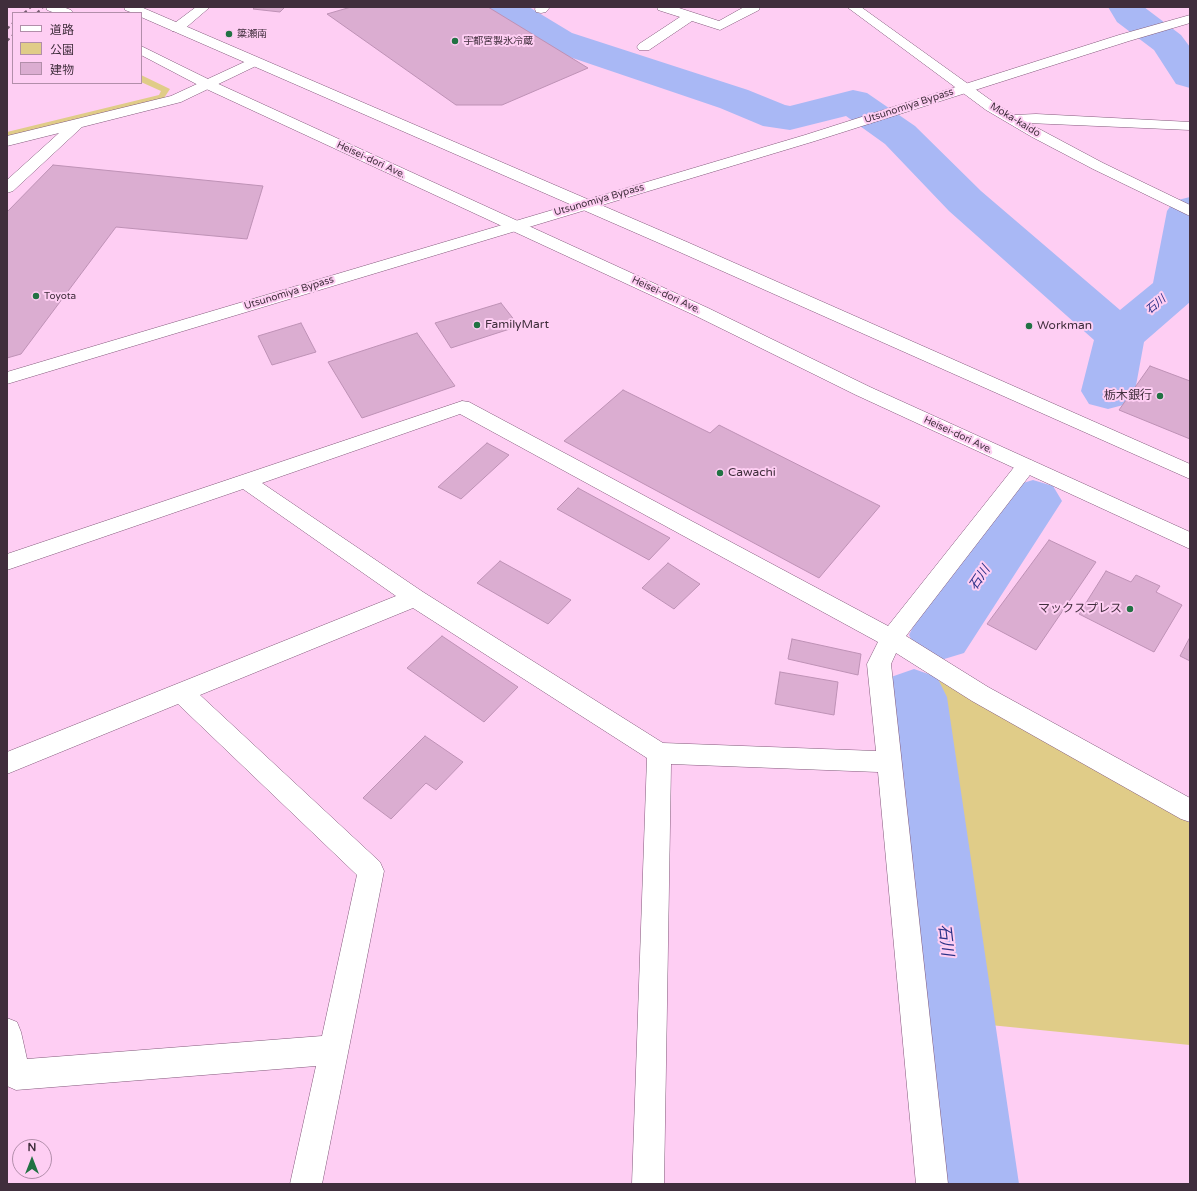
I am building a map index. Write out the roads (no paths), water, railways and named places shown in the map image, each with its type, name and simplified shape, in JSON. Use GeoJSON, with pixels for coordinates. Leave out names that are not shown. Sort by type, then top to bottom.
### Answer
{"type":"FeatureCollection","features":[{"type":"Feature","properties":{"kind":"main road"},"geometry":{"type":"LineString","coordinates":[[52,7],[64,12]]}},
{"type":"Feature","properties":{"kind":"main road"},"geometry":{"type":"LineString","coordinates":[[130,7],[141,12]]}},
{"type":"Feature","properties":{"kind":"main road"},"geometry":{"type":"LineString","coordinates":[[177,28],[204,7]]}},
{"type":"Feature","properties":{"kind":"main road"},"geometry":{"type":"LineString","coordinates":[[663,7],[720,26],[754,7]]}},
{"type":"Feature","properties":{"kind":"main road","name":"Moka-kaido"},"geometry":{"type":"LineString","coordinates":[[853,7],[964,89],[1012,119],[1098,166],[1190,211]]}},
{"type":"Feature","properties":{"kind":"main road"},"geometry":{"type":"LineString","coordinates":[[142,12],[253,62],[586,204],[1190,472]]}},
{"type":"Feature","properties":{"kind":"main road"},"geometry":{"type":"LineString","coordinates":[[644,47],[690,16]]}},
{"type":"Feature","properties":{"kind":"main road","name":"Utsunomiya Bypass"},"geometry":{"type":"LineString","coordinates":[[7,378],[803,140],[1190,19]]}},
{"type":"Feature","properties":{"kind":"main road","name":"Heisei-dori Ave."},"geometry":{"type":"LineString","coordinates":[[142,51],[207,84],[702,312],[863,391],[1190,541]]}},
{"type":"Feature","properties":{"kind":"main road"},"geometry":{"type":"LineString","coordinates":[[7,141],[176,99],[253,62]]}},
{"type":"Feature","properties":{"kind":"main road"},"geometry":{"type":"LineString","coordinates":[[1012,119],[1036,118],[1190,126]]}},
{"type":"Feature","properties":{"kind":"main road"},"geometry":{"type":"LineString","coordinates":[[7,188],[78,123]]}},
{"type":"Feature","properties":{"kind":"main road"},"geometry":{"type":"LineString","coordinates":[[7,562],[462,407],[890,638],[980,694],[1190,811]]}},
{"type":"Feature","properties":{"kind":"main road"},"geometry":{"type":"LineString","coordinates":[[932,1184],[879,664],[890,638],[1026,466]]}},
{"type":"Feature","properties":{"kind":"main road"},"geometry":{"type":"LineString","coordinates":[[244,481],[415,598],[659,753],[889,762]]}},
{"type":"Feature","properties":{"kind":"main road"},"geometry":{"type":"LineString","coordinates":[[7,763],[415,598]]}},
{"type":"Feature","properties":{"kind":"main road"},"geometry":{"type":"LineString","coordinates":[[181,692],[371,871],[306,1184]]}},
{"type":"Feature","properties":{"kind":"main road"},"geometry":{"type":"LineString","coordinates":[[648,1184],[659,753]]}},
{"type":"Feature","properties":{"kind":"main road"},"geometry":{"type":"LineString","coordinates":[[7,1032],[16,1075],[334,1050]]}},
{"type":"Feature","properties":{"kind":"waterway"},"geometry":{"type":"LineString","coordinates":[[503,7],[559,41],[734,99],[778,117],[790,118],[853,102],[900,135],[965,201],[1120,336]]}},
{"type":"Feature","properties":{"kind":"waterway","name":"石川"},"geometry":{"type":"LineString","coordinates":[[1126,7],[1130,14],[1168,43],[1190,76]]}},
{"type":"Feature","properties":{"kind":"waterway","name":"石川"},"geometry":{"type":"LineString","coordinates":[[1120,336],[1176,289],[1190,211]]}},
{"type":"Feature","properties":{"kind":"waterway","name":"石川"},"geometry":{"type":"LineString","coordinates":[[1108,391],[1120,336]]}},
{"type":"Feature","properties":{"kind":"waterway","name":"石川"},"geometry":{"type":"LineString","coordinates":[[941,635],[1033,501]]}},
{"type":"Feature","properties":{"kind":"waterway","name":"石川"},"geometry":{"type":"LineString","coordinates":[[914,697],[975,1184]]}},
{"type":"Feature","properties":{"kind":"railway"},"geometry":{"type":"LineString","coordinates":[[25,12],[31,7]]}},
{"type":"Feature","properties":{"kind":"railway"},"geometry":{"type":"LineString","coordinates":[[38,12],[43,7]]}},
{"type":"Feature","properties":{"kind":"railway"},"geometry":{"type":"LineString","coordinates":[[7,29],[12,24]]}},
{"type":"Feature","properties":{"kind":"railway"},"geometry":{"type":"LineString","coordinates":[[7,41],[12,36]]}},
{"type":"Feature","properties":{"kind":"place","name":"簗瀬南"},"geometry":{"type":"Point","coordinates":[229,34]}},
{"type":"Feature","properties":{"kind":"place","name":"宇都宮製氷冷蔵"},"geometry":{"type":"Point","coordinates":[455,41]}},
{"type":"Feature","properties":{"kind":"place","name":"Toyota"},"geometry":{"type":"Point","coordinates":[36,296]}},
{"type":"Feature","properties":{"kind":"place","name":"FamilyMart"},"geometry":{"type":"Point","coordinates":[477,325]}},
{"type":"Feature","properties":{"kind":"place","name":"Workman"},"geometry":{"type":"Point","coordinates":[1029,326]}},
{"type":"Feature","properties":{"kind":"place","name":"栃木銀行"},"geometry":{"type":"Point","coordinates":[1160,396]}},
{"type":"Feature","properties":{"kind":"place","name":"Cawachi"},"geometry":{"type":"Point","coordinates":[720,473]}},
{"type":"Feature","properties":{"kind":"place","name":"マックスプレス"},"geometry":{"type":"Point","coordinates":[1130,609]}}]}
